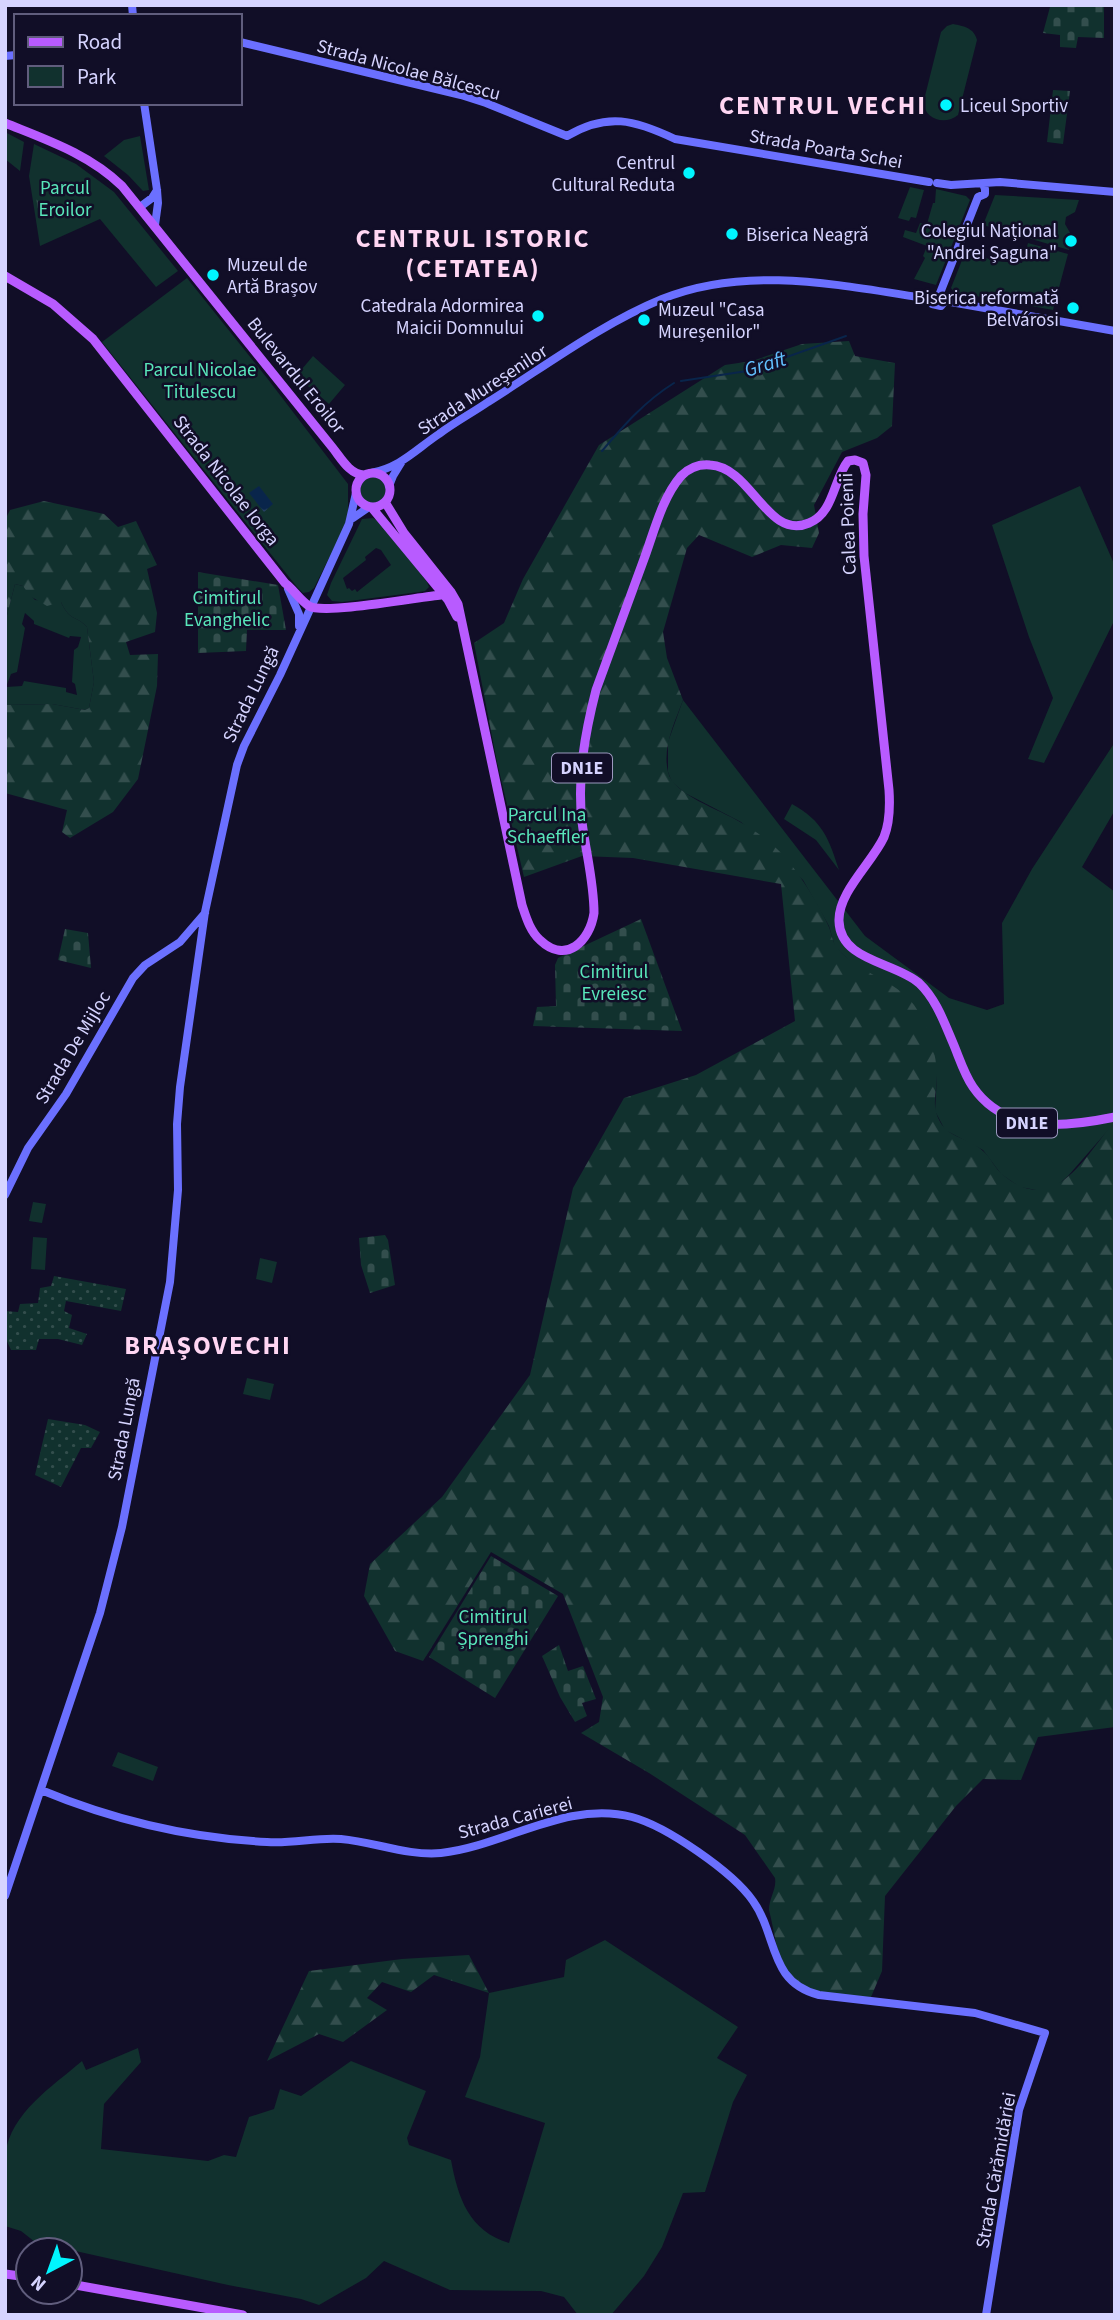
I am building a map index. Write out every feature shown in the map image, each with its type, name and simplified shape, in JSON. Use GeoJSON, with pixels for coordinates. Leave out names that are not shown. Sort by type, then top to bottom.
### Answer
{"type":"FeatureCollection","features":[{"type":"Feature","properties":{"kind":"main road","name":"Bulevardul Eroilor"},"geometry":{"type":"LineString","coordinates":[[5,123],[90,160],[114,178],[140,206],[352,471],[367,474]]}},
{"type":"Feature","properties":{"kind":"main road","name":"Strada Nicolae Iorga"},"geometry":{"type":"LineString","coordinates":[[5,276],[53,304],[93,339],[285,583],[310,607]]}},
{"type":"Feature","properties":{"kind":"main road","name":"Calea Poienii"},"geometry":{"type":"LineString","coordinates":[[447,593],[458,604],[522,905],[537,937],[553,948],[567,949],[577,946],[586,939],[591,929],[594,901],[581,804],[584,741],[596,690],[632,590],[659,516],[679,480],[689,469],[704,465],[728,469],[740,478],[779,520],[789,525],[802,525],[821,516],[845,464],[852,460],[859,461],[866,470],[864,556],[889,811],[884,837],[843,902],[839,926],[845,940],[856,952],[904,973],[926,991],[943,1020],[970,1081],[992,1106],[1030,1123],[1055,1126],[1115,1116]]}},
{"type":"Feature","properties":{"kind":"main road"},"geometry":{"type":"LineString","coordinates":[[356,493],[357,483],[367,474],[381,475],[390,486],[388,497],[385,502],[370,508]]}},
{"type":"Feature","properties":{"kind":"main road","name":"DN1E"},"geometry":{"type":"LineString","coordinates":[[356,493],[360,502],[370,508],[447,593]]}},
{"type":"Feature","properties":{"kind":"main road","name":"DN1E"},"geometry":{"type":"LineString","coordinates":[[385,502],[438,582]]}},
{"type":"Feature","properties":{"kind":"main road"},"geometry":{"type":"LineString","coordinates":[[425,596],[438,582]]}},
{"type":"Feature","properties":{"kind":"main road"},"geometry":{"type":"LineString","coordinates":[[310,607],[347,607],[447,593]]}},
{"type":"Feature","properties":{"kind":"main road"},"geometry":{"type":"LineString","coordinates":[[84,2287],[243,2315]]}},
{"type":"Feature","properties":{"kind":"street","name":"Strada Nicolae Bălcescu"},"geometry":{"type":"LineString","coordinates":[[242,41],[461,95],[567,136]]}},
{"type":"Feature","properties":{"kind":"street"},"geometry":{"type":"LineString","coordinates":[[145,105],[157,190],[155,225]]}},
{"type":"Feature","properties":{"kind":"street","name":"Strada Poarta Schei"},"geometry":{"type":"LineString","coordinates":[[567,136],[593,124],[617,120],[657,130],[675,139],[948,185],[1000,182],[1115,192]]}},
{"type":"Feature","properties":{"kind":"street"},"geometry":{"type":"LineString","coordinates":[[940,293],[978,198],[971,192],[979,184]]}},
{"type":"Feature","properties":{"kind":"street"},"geometry":{"type":"LineString","coordinates":[[140,206],[152,198],[157,190]]}},
{"type":"Feature","properties":{"kind":"street","name":"Strada Mureșenilor"},"geometry":{"type":"LineString","coordinates":[[367,474],[401,464],[439,434],[583,342],[645,307],[675,295],[730,283],[781,280],[863,288],[931,299]]}},
{"type":"Feature","properties":{"kind":"street"},"geometry":{"type":"LineString","coordinates":[[940,293],[933,294],[932,304],[941,306],[945,301]]}},
{"type":"Feature","properties":{"kind":"street"},"geometry":{"type":"LineString","coordinates":[[940,293],[945,301]]}},
{"type":"Feature","properties":{"kind":"street"},"geometry":{"type":"LineString","coordinates":[[945,301],[1115,331]]}},
{"type":"Feature","properties":{"kind":"street","name":"Strada Mureșenilor"},"geometry":{"type":"LineString","coordinates":[[390,486],[401,464]]}},
{"type":"Feature","properties":{"kind":"street"},"geometry":{"type":"LineString","coordinates":[[349,524],[356,493]]}},
{"type":"Feature","properties":{"kind":"street"},"geometry":{"type":"LineString","coordinates":[[310,607],[349,524],[355,515],[370,508]]}},
{"type":"Feature","properties":{"kind":"street"},"geometry":{"type":"LineString","coordinates":[[285,583],[299,614],[299,632]]}},
{"type":"Feature","properties":{"kind":"street","name":"Strada Lungă"},"geometry":{"type":"LineString","coordinates":[[5,1896],[111,1576],[170,1282],[178,1190],[177,1112],[205,912],[239,760],[310,607]]}},
{"type":"Feature","properties":{"kind":"street","name":"Strada Lungă"},"geometry":{"type":"LineString","coordinates":[[188,934],[205,912]]}},
{"type":"Feature","properties":{"kind":"street"},"geometry":{"type":"LineString","coordinates":[[188,934],[200,946]]}},
{"type":"Feature","properties":{"kind":"street","name":"Strada De Mijloc"},"geometry":{"type":"LineString","coordinates":[[5,1195],[29,1148],[66,1094],[133,978],[145,965],[188,934]]}},
{"type":"Feature","properties":{"kind":"street","name":"Strada Carierei"},"geometry":{"type":"LineString","coordinates":[[41,1790],[91,1810],[173,1830],[272,1843],[345,1840],[420,1853],[451,1851],[572,1816],[604,1813],[636,1818],[707,1859],[745,1891],[759,1911],[784,1974],[802,1989],[819,1995],[975,2013],[1045,2033]]}},
{"type":"Feature","properties":{"kind":"street","name":"Strada Cărămidăriei"},"geometry":{"type":"LineString","coordinates":[[986,2315],[1019,2110],[1045,2033]]}},
{"type":"Feature","properties":{"kind":"green space"},"geometry":{"type":"Polygon","coordinates":[[[1104,5],[1104,38],[1078,37],[1076,48],[1060,47],[1060,35],[1043,33],[1050,7],[1104,5]]]}},
{"type":"Feature","properties":{"kind":"green space"},"geometry":{"type":"Polygon","coordinates":[[[953,24],[971,30],[977,40],[958,115],[941,120],[930,116],[924,107],[924,100],[941,32],[953,24]]]}},
{"type":"Feature","properties":{"kind":"green space"},"geometry":{"type":"Polygon","coordinates":[[[1053,90],[1070,91],[1063,144],[1047,142],[1053,90]]]}},
{"type":"Feature","properties":{"kind":"green space"},"geometry":{"type":"Polygon","coordinates":[[[5,132],[24,142],[20,171],[5,159],[5,132]]]}},
{"type":"Feature","properties":{"kind":"green space"},"geometry":{"type":"Polygon","coordinates":[[[140,136],[149,190],[143,191],[104,156],[124,140],[140,136]]]}},
{"type":"Feature","properties":{"kind":"green space","name":"Parcul Eroilor"},"geometry":{"type":"Polygon","coordinates":[[[34,144],[76,164],[114,192],[178,271],[156,287],[100,219],[40,246],[29,176],[34,144]]]}},
{"type":"Feature","properties":{"kind":"green space"},"geometry":{"type":"Polygon","coordinates":[[[39,183],[44,222],[40,223],[34,184],[39,183]]]}},
{"type":"Feature","properties":{"kind":"green space"},"geometry":{"type":"Polygon","coordinates":[[[910,187],[924,190],[916,218],[911,217],[909,221],[898,218],[910,187]]]}},
{"type":"Feature","properties":{"kind":"green space"},"geometry":{"type":"Polygon","coordinates":[[[936,189],[966,196],[970,200],[936,285],[914,279],[925,258],[923,256],[927,246],[903,237],[905,230],[916,233],[920,223],[927,224],[935,203],[936,189]]]}},
{"type":"Feature","properties":{"kind":"green space"},"geometry":{"type":"Polygon","coordinates":[[[995,195],[1079,200],[1075,212],[1066,217],[1065,224],[1072,236],[1069,250],[983,225],[995,195]]]}},
{"type":"Feature","properties":{"kind":"green space"},"geometry":{"type":"Polygon","coordinates":[[[1028,243],[1068,254],[1053,310],[954,292],[951,288],[966,250],[994,261],[1022,263],[1028,243]]]}},
{"type":"Feature","properties":{"kind":"green space","name":"Parcul Nicolae Titulescu"},"geometry":{"type":"Polygon","coordinates":[[[187,278],[348,484],[348,520],[314,588],[309,592],[303,593],[297,587],[102,342],[187,278]]]}},
{"type":"Feature","properties":{"kind":"green space","name":"Parcul Ina Schaeffler"},"geometry":{"type":"Polygon","coordinates":[[[849,341],[855,356],[895,363],[892,426],[877,438],[842,452],[814,505],[819,533],[812,548],[781,545],[752,557],[699,535],[687,548],[663,632],[667,658],[683,700],[668,744],[668,772],[672,780],[688,795],[732,817],[779,851],[795,869],[815,900],[838,949],[856,965],[897,989],[914,1005],[933,1047],[937,1075],[935,1108],[940,1121],[944,1128],[983,1151],[1003,1175],[1020,1186],[1036,1190],[1051,1187],[1076,1169],[1110,1127],[1115,1127],[1115,1727],[1038,1737],[1021,1780],[983,1779],[956,1806],[885,1896],[882,1971],[871,1997],[824,1992],[801,1985],[792,1978],[779,1955],[769,1910],[775,1878],[745,1835],[581,1733],[599,1722],[603,1697],[563,1594],[491,1552],[423,1661],[395,1651],[364,1596],[370,1564],[442,1497],[530,1375],[573,1188],[624,1098],[696,1075],[795,1021],[781,884],[633,858],[582,856],[524,877],[497,762],[474,643],[504,623],[523,579],[599,445],[725,365],[752,361],[802,344],[849,341]]]}},
{"type":"Feature","properties":{"kind":"green space"},"geometry":{"type":"Polygon","coordinates":[[[313,356],[345,385],[329,404],[296,376],[313,356]]]}},
{"type":"Feature","properties":{"kind":"green space"},"geometry":{"type":"Polygon","coordinates":[[[373,477],[382,481],[386,490],[382,499],[373,503],[364,499],[360,490],[364,481],[373,477]]]}},
{"type":"Feature","properties":{"kind":"green space"},"geometry":{"type":"Polygon","coordinates":[[[1080,486],[1115,566],[1115,619],[1044,763],[1028,759],[1053,698],[1029,637],[992,525],[1080,486]]]}},
{"type":"Feature","properties":{"kind":"green space"},"geometry":{"type":"Polygon","coordinates":[[[44,501],[104,514],[118,527],[136,521],[157,565],[147,569],[157,613],[155,632],[126,642],[130,655],[158,654],[157,686],[138,779],[113,812],[70,838],[62,832],[67,810],[5,793],[5,705],[52,704],[85,710],[89,708],[94,682],[87,627],[70,615],[61,602],[47,606],[30,596],[23,586],[15,584],[5,623],[5,520],[10,510],[44,501]]]}},
{"type":"Feature","properties":{"kind":"green space"},"geometry":{"type":"Polygon","coordinates":[[[373,518],[379,522],[402,547],[427,582],[429,587],[425,591],[332,601],[327,595],[331,583],[362,519],[373,518]],[[376,548],[365,557],[366,560],[343,578],[347,589],[355,589],[357,592],[391,565],[381,550],[376,548]]]}},
{"type":"Feature","properties":{"kind":"green space","name":"Cimitirul Evanghelic"},"geometry":{"type":"Polygon","coordinates":[[[198,572],[278,585],[286,630],[247,630],[246,651],[198,653],[198,572]]]}},
{"type":"Feature","properties":{"kind":"green space"},"geometry":{"type":"Polygon","coordinates":[[[15,584],[23,586],[35,600],[61,602],[70,615],[87,627],[94,682],[89,708],[85,710],[52,704],[5,705],[5,623],[15,584]],[[25,613],[17,672],[11,674],[6,687],[22,686],[24,681],[66,688],[66,692],[77,695],[72,682],[74,650],[81,637],[69,638],[34,624],[25,613]]]}},
{"type":"Feature","properties":{"kind":"green space"},"geometry":{"type":"Polygon","coordinates":[[[683,700],[865,936],[949,998],[987,1010],[1004,1004],[1002,923],[1032,869],[1115,742],[1115,810],[1082,867],[1115,892],[1115,1127],[1110,1128],[1054,1188],[1041,1191],[1020,1187],[1001,1174],[983,1150],[945,1130],[935,1111],[937,1075],[874,976],[854,965],[835,947],[829,926],[803,880],[741,822],[685,793],[672,782],[668,772],[668,742],[683,700]]]}},
{"type":"Feature","properties":{"kind":"green space"},"geometry":{"type":"Polygon","coordinates":[[[792,804],[818,824],[832,849],[839,870],[816,840],[784,819],[792,804]]]}},
{"type":"Feature","properties":{"kind":"green space","name":"Cimitirul Evreiesc"},"geometry":{"type":"Polygon","coordinates":[[[641,919],[682,1031],[533,1026],[537,1007],[556,1006],[555,965],[558,958],[641,919]]]}},
{"type":"Feature","properties":{"kind":"green space"},"geometry":{"type":"Polygon","coordinates":[[[65,929],[88,933],[91,968],[58,960],[65,929]]]}},
{"type":"Feature","properties":{"kind":"green space"},"geometry":{"type":"Polygon","coordinates":[[[33,1202],[46,1204],[42,1223],[29,1221],[33,1202]]]}},
{"type":"Feature","properties":{"kind":"green space"},"geometry":{"type":"Polygon","coordinates":[[[385,1235],[395,1285],[370,1293],[361,1265],[359,1238],[385,1235]]]}},
{"type":"Feature","properties":{"kind":"green space"},"geometry":{"type":"Polygon","coordinates":[[[33,1237],[47,1238],[45,1270],[31,1269],[33,1237]]]}},
{"type":"Feature","properties":{"kind":"green space"},"geometry":{"type":"Polygon","coordinates":[[[260,1258],[277,1262],[272,1283],[256,1279],[260,1258]]]}},
{"type":"Feature","properties":{"kind":"green space"},"geometry":{"type":"Polygon","coordinates":[[[54,1276],[126,1289],[121,1311],[66,1301],[64,1311],[72,1315],[69,1328],[87,1334],[82,1345],[58,1339],[39,1339],[36,1350],[11,1350],[6,1339],[5,1311],[18,1312],[20,1304],[38,1303],[40,1288],[51,1286],[54,1276]]]}},
{"type":"Feature","properties":{"kind":"green space"},"geometry":{"type":"Polygon","coordinates":[[[247,1378],[274,1384],[270,1400],[243,1394],[247,1378]]]}},
{"type":"Feature","properties":{"kind":"green space"},"geometry":{"type":"Polygon","coordinates":[[[48,1419],[85,1425],[100,1432],[91,1448],[81,1448],[61,1487],[35,1475],[48,1419]]]}},
{"type":"Feature","properties":{"kind":"green space","name":"Cimitirul Șprenghi"},"geometry":{"type":"Polygon","coordinates":[[[491,1556],[558,1596],[495,1698],[429,1657],[491,1556]]]}},
{"type":"Feature","properties":{"kind":"green space"},"geometry":{"type":"Polygon","coordinates":[[[559,1645],[568,1671],[583,1666],[596,1699],[582,1703],[587,1716],[575,1722],[560,1697],[542,1656],[559,1645]]]}},
{"type":"Feature","properties":{"kind":"green space"},"geometry":{"type":"Polygon","coordinates":[[[118,1752],[158,1767],[153,1781],[112,1766],[118,1752]]]}},
{"type":"Feature","properties":{"kind":"green space"},"geometry":{"type":"Polygon","coordinates":[[[605,1940],[738,2027],[717,2058],[747,2075],[733,2102],[705,2192],[683,2193],[662,2247],[644,2276],[611,2315],[578,2315],[564,2297],[541,2291],[450,2290],[384,2261],[366,2278],[319,2305],[84,2253],[84,2236],[27,2236],[5,2226],[5,2155],[15,2126],[24,2113],[82,2061],[86,2070],[138,2048],[141,2062],[104,2104],[101,2149],[208,2161],[224,2155],[236,2157],[249,2117],[274,2109],[280,2089],[301,2096],[351,2061],[426,2091],[407,2138],[409,2145],[451,2160],[457,2187],[468,2211],[484,2230],[509,2243],[545,2123],[465,2097],[480,2057],[489,1993],[564,1977],[566,1960],[605,1940]]]}},
{"type":"Feature","properties":{"kind":"green space"},"geometry":{"type":"Polygon","coordinates":[[[469,1955],[489,1993],[434,1975],[411,1992],[382,1982],[367,1998],[387,2010],[343,2042],[319,2034],[267,2061],[309,1971],[402,1959],[469,1955]]]}},
{"type":"Feature","properties":{"kind":"water"},"geometry":{"type":"Polygon","coordinates":[[[259,486],[273,504],[264,512],[249,493],[259,486]]]}},
{"type":"Feature","properties":{"kind":"waterway","name":"Graft"},"geometry":{"type":"LineString","coordinates":[[681,381],[747,371],[846,336]]}},
{"type":"Feature","properties":{"kind":"waterway","name":"Graft"},"geometry":{"type":"LineString","coordinates":[[602,451],[644,406],[674,383]]}},
{"type":"Feature","properties":{"kind":"place","name":"Liceul Sportiv"},"geometry":{"type":"Point","coordinates":[946,105]}},
{"type":"Feature","properties":{"kind":"place","name":"Centrul Cultural Reduta"},"geometry":{"type":"Point","coordinates":[689,173]}},
{"type":"Feature","properties":{"kind":"place","name":"Biserica Neagră"},"geometry":{"type":"Point","coordinates":[732,234]}},
{"type":"Feature","properties":{"kind":"place","name":"Colegiul Național \"Andrei Șaguna\""},"geometry":{"type":"Point","coordinates":[1071,241]}},
{"type":"Feature","properties":{"kind":"place","name":"Muzeul de Artă Brașov"},"geometry":{"type":"Point","coordinates":[213,275]}},
{"type":"Feature","properties":{"kind":"place","name":"Biserica reformată Belvárosi"},"geometry":{"type":"Point","coordinates":[1073,308]}},
{"type":"Feature","properties":{"kind":"place","name":"Catedrala Adormirea Maicii Domnului"},"geometry":{"type":"Point","coordinates":[538,316]}},
{"type":"Feature","properties":{"kind":"place","name":"Muzeul \"Casa Mureșenilor\""},"geometry":{"type":"Point","coordinates":[644,320]}},
{"type":"Feature","properties":{"kind":"district","name":"CENTRUL VECHI"},"geometry":{"type":"Point","coordinates":[823,105]}},
{"type":"Feature","properties":{"kind":"district","name":"CENTRUL ISTORIC (CETATEA)"},"geometry":{"type":"Point","coordinates":[473,253]}},
{"type":"Feature","properties":{"kind":"district","name":"BRAȘOVECHI"},"geometry":{"type":"Point","coordinates":[208,1345]}}]}
